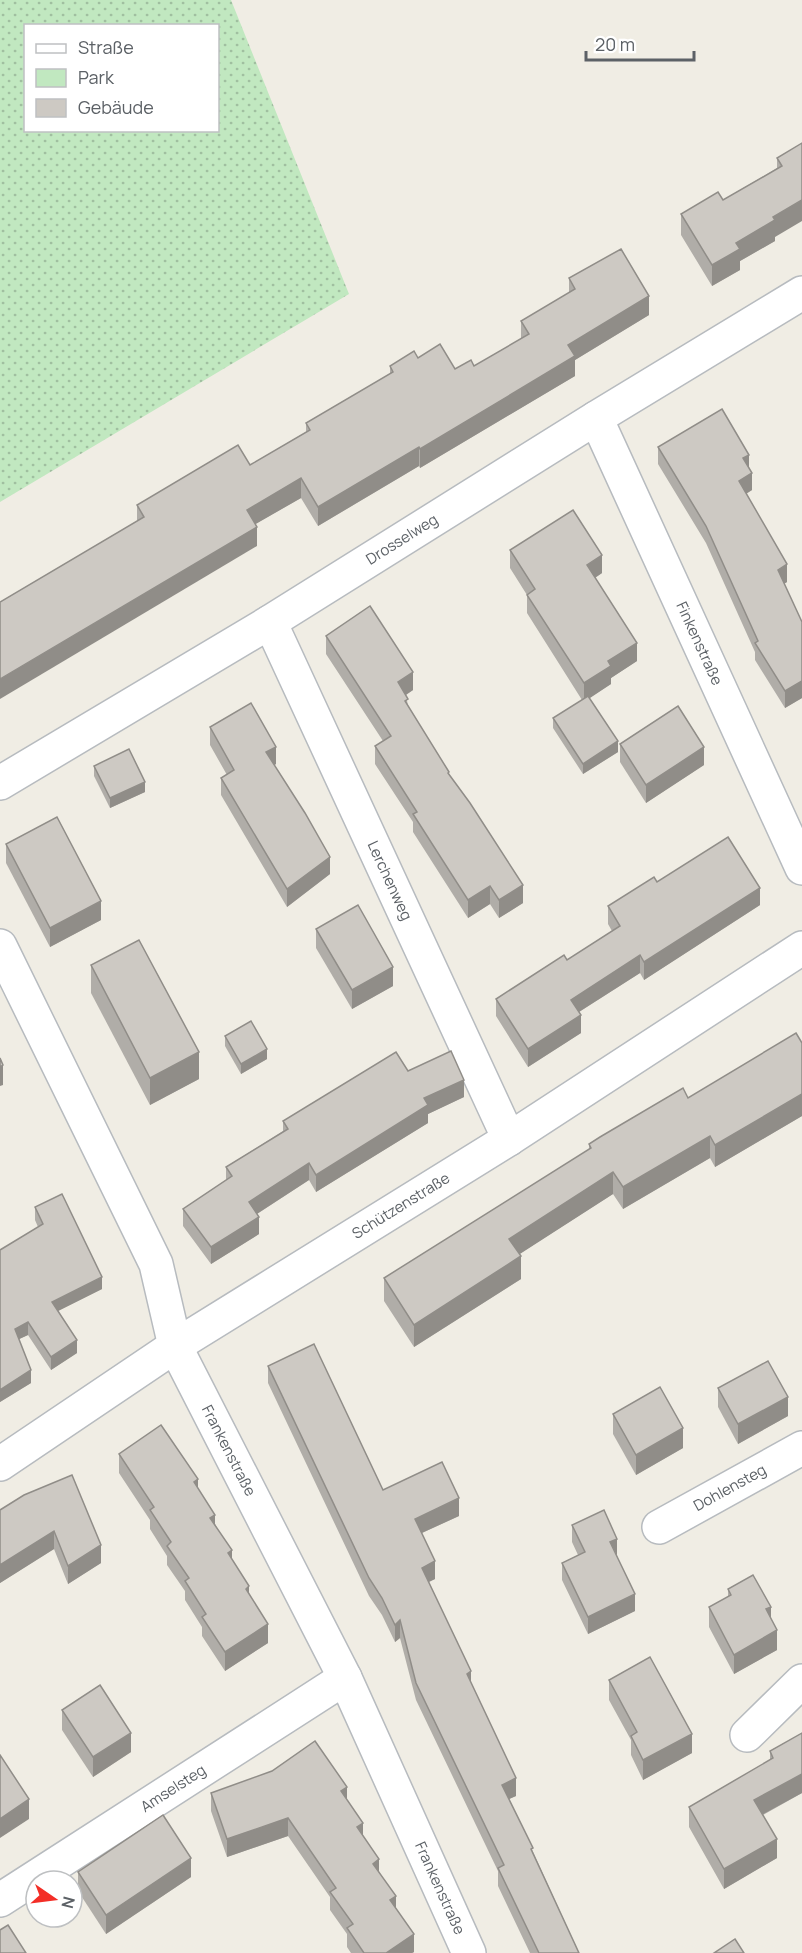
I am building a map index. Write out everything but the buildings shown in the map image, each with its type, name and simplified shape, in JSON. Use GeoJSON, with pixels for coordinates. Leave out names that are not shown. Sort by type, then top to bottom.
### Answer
{"type":"FeatureCollection","features":[{"type":"Feature","properties":{"kind":"street","name":"Drosselweg"},"geometry":{"type":"LineString","coordinates":[[0,783],[270,622],[596,418],[802,293]]}},
{"type":"Feature","properties":{"kind":"street","name":"Finkenstraße"},"geometry":{"type":"LineString","coordinates":[[596,418],[802,868]]}},
{"type":"Feature","properties":{"kind":"street","name":"Lerchenweg"},"geometry":{"type":"LineString","coordinates":[[270,622],[509,1139]]}},
{"type":"Feature","properties":{"kind":"street","name":"Frankenstraße"},"geometry":{"type":"LineString","coordinates":[[0,946],[156,1264],[175,1346],[345,1678],[469,1953]]}},
{"type":"Feature","properties":{"kind":"street","name":"Schützenstraße"},"geometry":{"type":"LineString","coordinates":[[0,1464],[175,1346],[509,1139],[802,948]]}},
{"type":"Feature","properties":{"kind":"street","name":"Dohlensteg"},"geometry":{"type":"LineString","coordinates":[[659,1527],[802,1448]]}},
{"type":"Feature","properties":{"kind":"street","name":"Amselsteg"},"geometry":{"type":"LineString","coordinates":[[0,1899],[345,1678]]}},
{"type":"Feature","properties":{"kind":"street"},"geometry":{"type":"LineString","coordinates":[[747,1735],[802,1681]]}},
{"type":"Feature","properties":{"kind":"green space"},"geometry":{"type":"Polygon","coordinates":[[[0,0],[231,0],[349,294],[0,502],[0,0]]]}}]}
